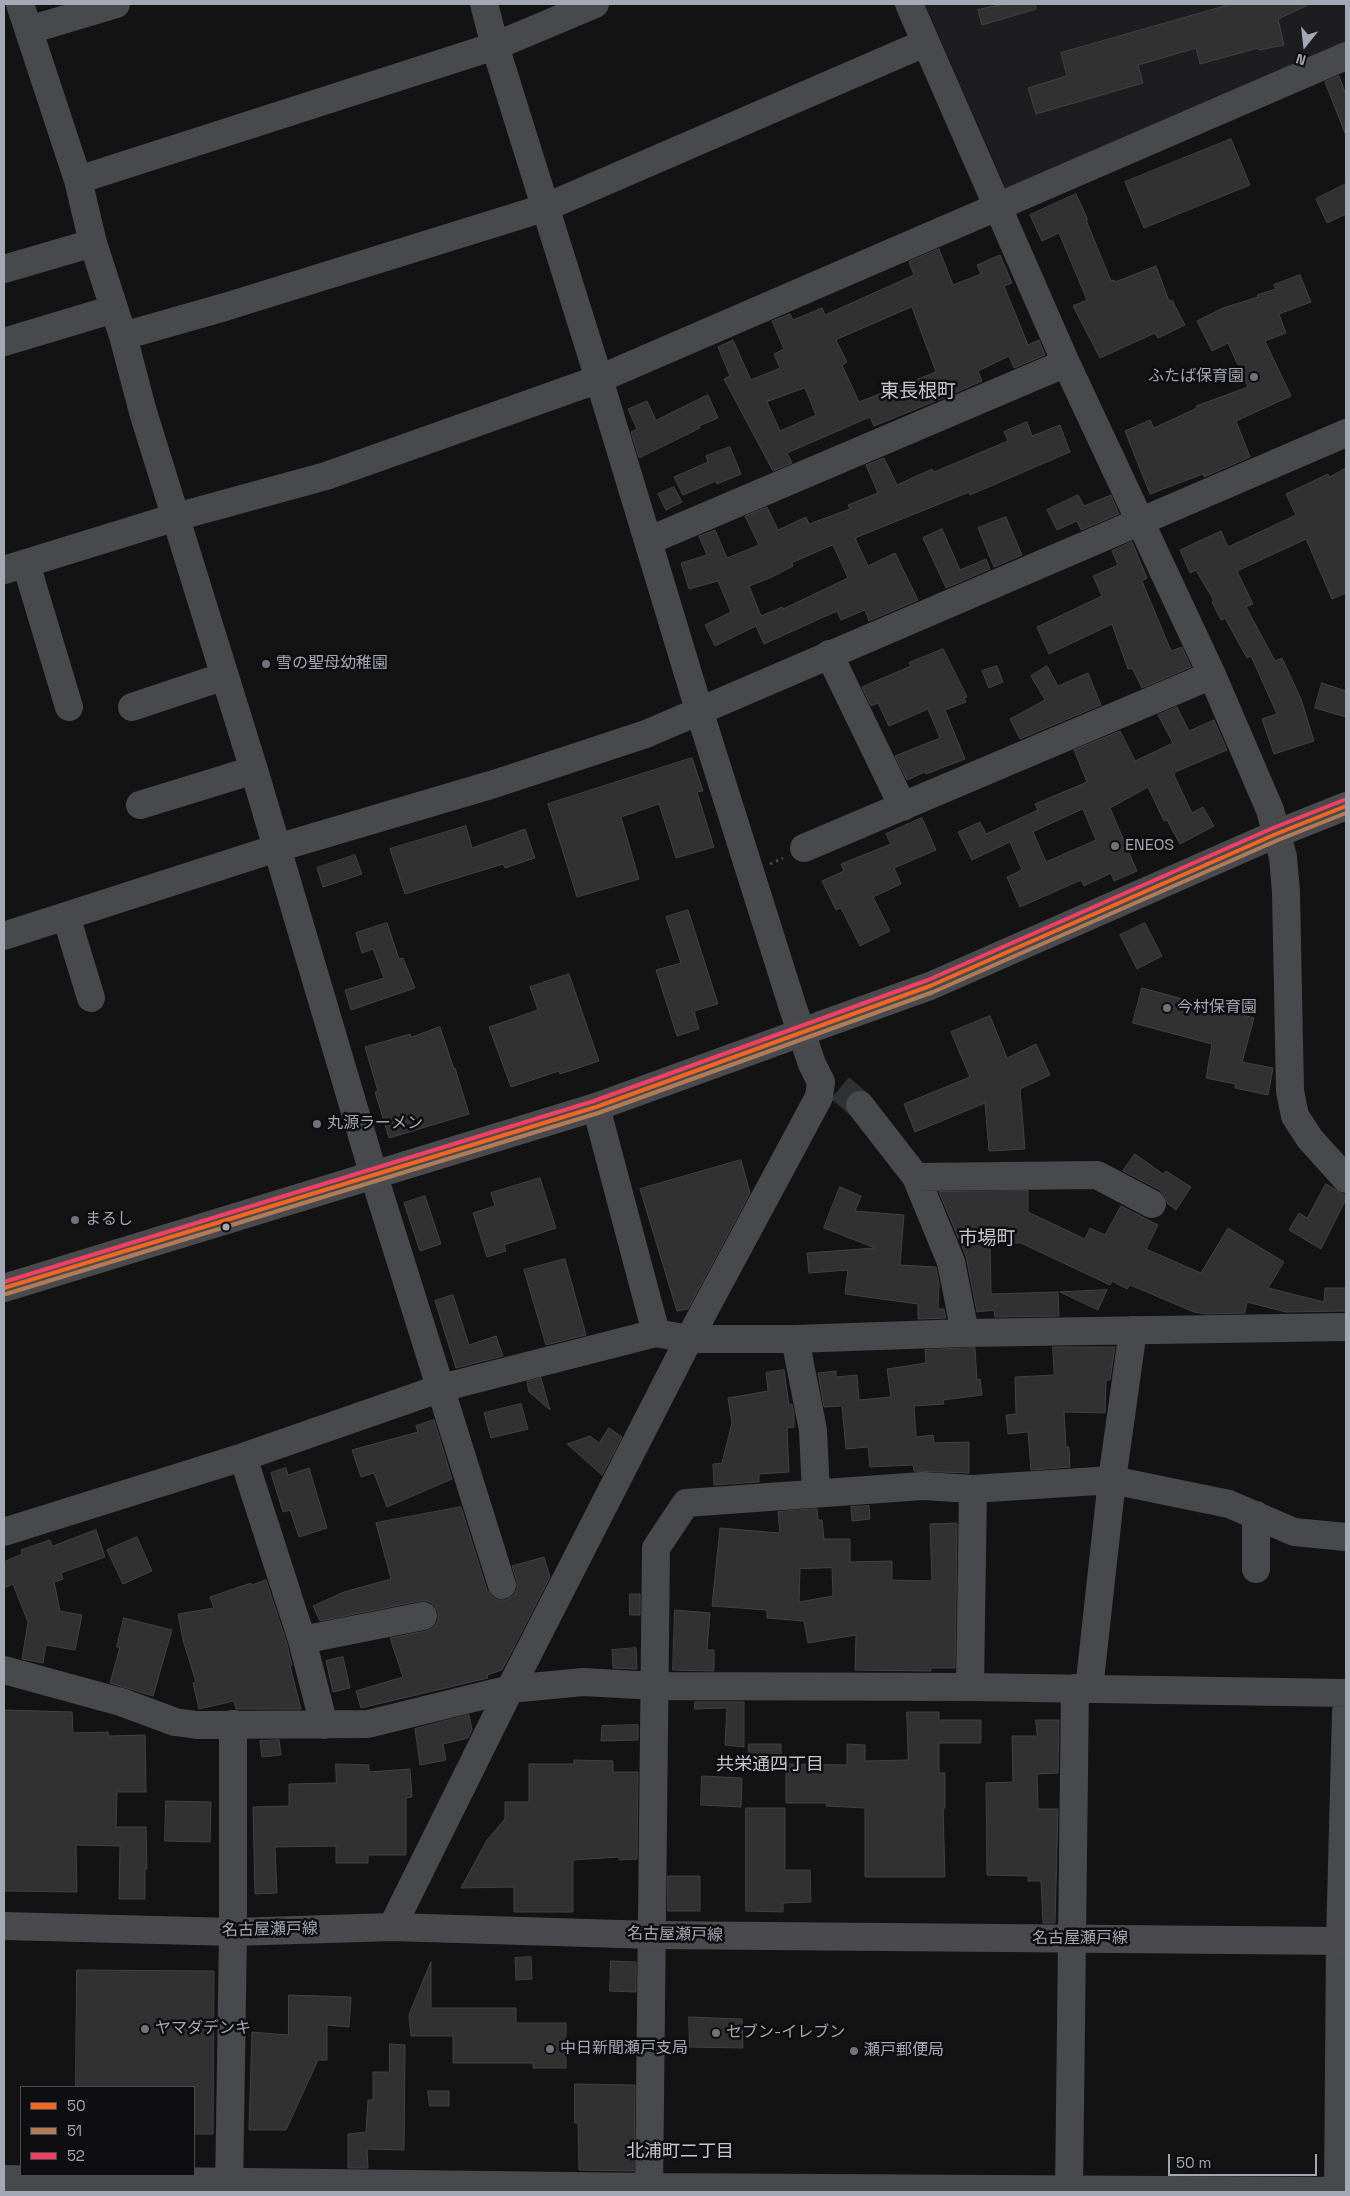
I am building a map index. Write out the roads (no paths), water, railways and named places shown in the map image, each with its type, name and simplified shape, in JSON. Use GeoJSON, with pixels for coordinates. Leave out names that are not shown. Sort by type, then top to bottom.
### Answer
{"type":"FeatureCollection","features":[{"type":"Feature","properties":{"kind":"main road"},"geometry":{"type":"LineString","coordinates":[[4,1288],[596,1107],[930,986],[1276,834],[1346,806]]}},
{"type":"Feature","properties":{"kind":"main road","name":"名古屋瀬戸線"},"geometry":{"type":"LineString","coordinates":[[4,1926],[233,1932],[392,1927],[653,1935],[1343,1941]]}},
{"type":"Feature","properties":{"kind":"street"},"geometry":{"type":"LineString","coordinates":[[20,4],[78,180],[93,243],[123,336],[143,412],[254,770],[374,1176],[502,1585]]}},
{"type":"Feature","properties":{"kind":"street"},"geometry":{"type":"LineString","coordinates":[[29,30],[116,4]]}},
{"type":"Feature","properties":{"kind":"street"},"geometry":{"type":"LineString","coordinates":[[392,1927],[510,1689],[689,1340],[819,1097],[821,1082],[812,1064],[793,1008],[699,710],[599,378],[544,208],[484,4]]}},
{"type":"Feature","properties":{"kind":"street"},"geometry":{"type":"LineString","coordinates":[[78,180],[495,46],[595,4]]}},
{"type":"Feature","properties":{"kind":"street"},"geometry":{"type":"LineString","coordinates":[[909,4],[1066,363],[1212,675],[1270,810],[1283,857],[1286,892],[1290,1091],[1295,1116],[1310,1139],[1346,1179]]}},
{"type":"Feature","properties":{"kind":"street"},"geometry":{"type":"LineString","coordinates":[[123,336],[225,307],[544,208],[925,43]]}},
{"type":"Feature","properties":{"kind":"street"},"geometry":{"type":"LineString","coordinates":[[69,707],[15,567],[176,518],[326,476],[599,378],[996,205],[1346,56]]}},
{"type":"Feature","properties":{"kind":"street"},"geometry":{"type":"LineString","coordinates":[[4,269],[93,243]]}},
{"type":"Feature","properties":{"kind":"street"},"geometry":{"type":"LineString","coordinates":[[4,342],[114,309]]}},
{"type":"Feature","properties":{"kind":"street"},"geometry":{"type":"LineString","coordinates":[[648,540],[1066,363]]}},
{"type":"Feature","properties":{"kind":"street"},"geometry":{"type":"LineString","coordinates":[[4,936],[277,848],[494,784],[646,734],[1346,433]]}},
{"type":"Feature","properties":{"kind":"street"},"geometry":{"type":"LineString","coordinates":[[829,654],[903,807]]}},
{"type":"Feature","properties":{"kind":"street"},"geometry":{"type":"LineString","coordinates":[[804,848],[1212,675]]}},
{"type":"Feature","properties":{"kind":"street"},"geometry":{"type":"LineString","coordinates":[[132,707],[225,676]]}},
{"type":"Feature","properties":{"kind":"street"},"geometry":{"type":"LineString","coordinates":[[140,805],[254,770]]}},
{"type":"Feature","properties":{"kind":"street"},"geometry":{"type":"LineString","coordinates":[[66,916],[91,998]]}},
{"type":"Feature","properties":{"kind":"street"},"geometry":{"type":"LineString","coordinates":[[860,1105],[916,1177],[951,1262],[965,1333]]}},
{"type":"Feature","properties":{"kind":"street"},"geometry":{"type":"LineString","coordinates":[[596,1107],[656,1334]]}},
{"type":"Feature","properties":{"kind":"street"},"geometry":{"type":"LineString","coordinates":[[916,1177],[1097,1175],[1152,1204]]}},
{"type":"Feature","properties":{"kind":"street"},"geometry":{"type":"LineString","coordinates":[[4,1532],[243,1457],[441,1388],[656,1334],[689,1340],[965,1333],[1346,1327]]}},
{"type":"Feature","properties":{"kind":"street"},"geometry":{"type":"LineString","coordinates":[[1068,2191],[1071,1939],[1082,1688],[1133,1330]]}},
{"type":"Feature","properties":{"kind":"street"},"geometry":{"type":"LineString","coordinates":[[795,1338],[813,1430],[816,1493]]}},
{"type":"Feature","properties":{"kind":"street"},"geometry":{"type":"LineString","coordinates":[[243,1457],[302,1640],[324,1725]]}},
{"type":"Feature","properties":{"kind":"street"},"geometry":{"type":"LineString","coordinates":[[650,2190],[656,1548],[686,1503],[922,1486],[973,1490],[1112,1480],[1229,1504],[1294,1532],[1346,1537]]}},
{"type":"Feature","properties":{"kind":"street"},"geometry":{"type":"LineString","coordinates":[[970,1687],[973,1490]]}},
{"type":"Feature","properties":{"kind":"street"},"geometry":{"type":"LineString","coordinates":[[1256,1515],[1256,1569]]}},
{"type":"Feature","properties":{"kind":"street"},"geometry":{"type":"LineString","coordinates":[[302,1640],[423,1616]]}},
{"type":"Feature","properties":{"kind":"street"},"geometry":{"type":"LineString","coordinates":[[5,1665],[175,1722],[197,1724],[368,1724],[510,1689],[584,1682],[656,1686],[1082,1688],[1346,1693]]}},
{"type":"Feature","properties":{"kind":"street"},"geometry":{"type":"LineString","coordinates":[[4,2179],[230,2187],[1341,2191],[1346,1712]]}},
{"type":"Feature","properties":{"kind":"street"},"geometry":{"type":"LineString","coordinates":[[230,2187],[233,1724]]}},
{"type":"Feature","properties":{"kind":"tunnel"},"geometry":{"type":"LineString","coordinates":[[840,1088],[860,1105]]}},
{"type":"Feature","properties":{"kind":"place","name":"ふたば保育園"},"geometry":{"type":"Point","coordinates":[1254,377]}},
{"type":"Feature","properties":{"kind":"place","name":"雪の聖母幼稚園"},"geometry":{"type":"Point","coordinates":[266,664]}},
{"type":"Feature","properties":{"kind":"place","name":"ENEOS"},"geometry":{"type":"Point","coordinates":[1115,846]}},
{"type":"Feature","properties":{"kind":"place","name":"今村保育園"},"geometry":{"type":"Point","coordinates":[1167,1008]}},
{"type":"Feature","properties":{"kind":"place","name":"丸源ラーメン"},"geometry":{"type":"Point","coordinates":[317,1124]}},
{"type":"Feature","properties":{"kind":"place","name":"まるし"},"geometry":{"type":"Point","coordinates":[75,1220]}},
{"type":"Feature","properties":{"kind":"place","name":"ヤマダデンキ"},"geometry":{"type":"Point","coordinates":[145,2029]}},
{"type":"Feature","properties":{"kind":"place","name":"セブン-イレブン"},"geometry":{"type":"Point","coordinates":[716,2033]}},
{"type":"Feature","properties":{"kind":"place","name":"中日新聞瀬戸支局"},"geometry":{"type":"Point","coordinates":[550,2049]}},
{"type":"Feature","properties":{"kind":"place","name":"瀬戸郵便局"},"geometry":{"type":"Point","coordinates":[854,2051]}},
{"type":"Feature","properties":{"kind":"district","name":"東長根町"},"geometry":{"type":"Point","coordinates":[918,392]}},
{"type":"Feature","properties":{"kind":"district","name":"市場町"},"geometry":{"type":"Point","coordinates":[987,1239]}},
{"type":"Feature","properties":{"kind":"district","name":"共栄通四丁目"},"geometry":{"type":"Point","coordinates":[770,1765]}},
{"type":"Feature","properties":{"kind":"district","name":"北浦町二丁目"},"geometry":{"type":"Point","coordinates":[680,2152]}}]}
